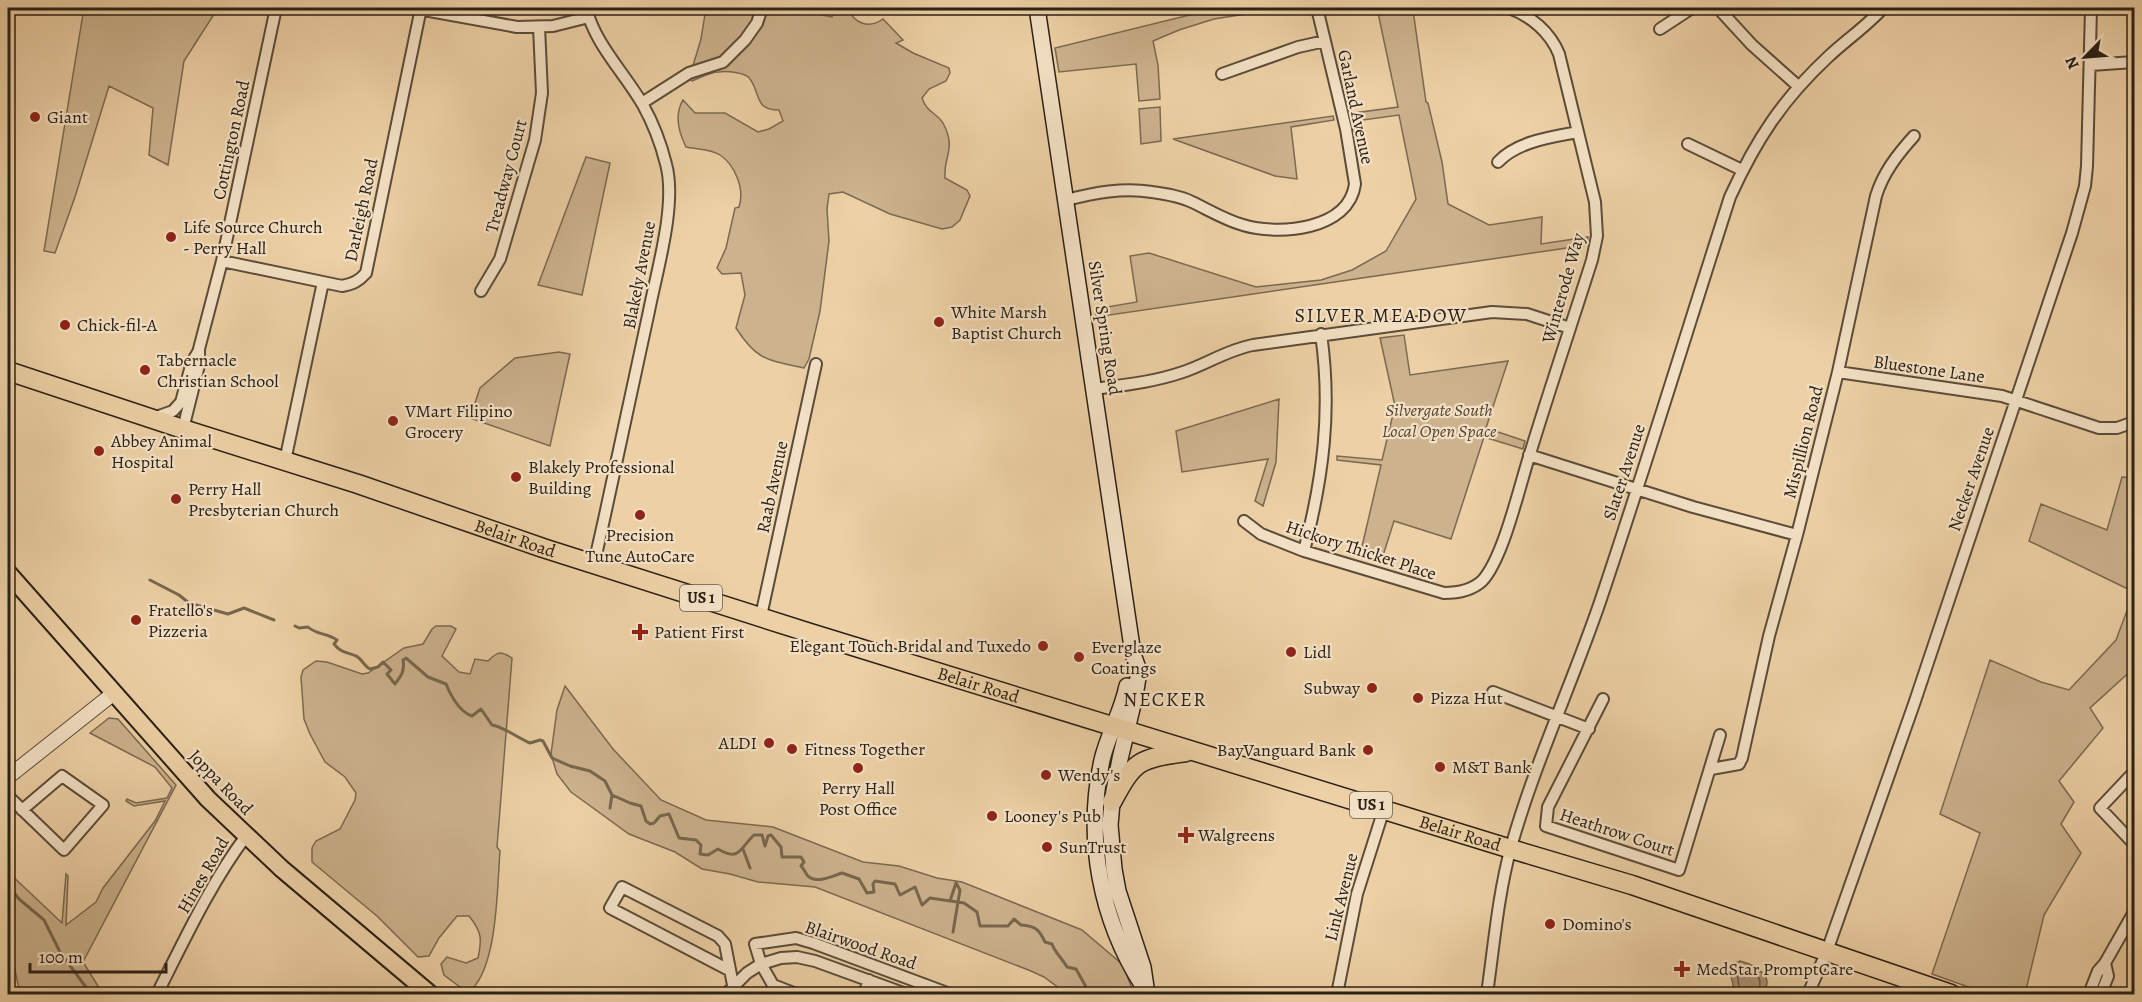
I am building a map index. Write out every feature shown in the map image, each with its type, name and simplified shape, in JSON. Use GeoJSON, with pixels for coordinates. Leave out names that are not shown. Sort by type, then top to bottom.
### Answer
{"type":"FeatureCollection","features":[{"type":"Feature","properties":{"kind":"highway","name":"Belair Road"},"geometry":{"type":"LineString","coordinates":[[8,370],[594,564],[1511,849],[1599,874],[1951,994]]}},
{"type":"Feature","properties":{"kind":"highway"},"geometry":{"type":"LineString","coordinates":[[1112,802],[1126,776],[1142,761],[1156,756],[1194,751]]}},
{"type":"Feature","properties":{"kind":"main road","name":"Silver Spring Road"},"geometry":{"type":"LineString","coordinates":[[1037,8],[1134,654],[1139,671],[1120,728],[1110,825],[1114,869],[1130,931],[1143,967],[1147,993]]}},
{"type":"Feature","properties":{"kind":"main road","name":"Joppa Road"},"geometry":{"type":"LineString","coordinates":[[8,573],[194,785],[246,836],[430,994]]}},
{"type":"Feature","properties":{"kind":"main road","name":"Silver Spring Road"},"geometry":{"type":"LineString","coordinates":[[1120,728],[1102,758],[1096,802],[1096,856],[1100,882],[1115,932],[1147,993]]}},
{"type":"Feature","properties":{"kind":"street","name":"Cottington Road"},"geometry":{"type":"LineString","coordinates":[[183,429],[222,261],[276,8]]}},
{"type":"Feature","properties":{"kind":"street","name":"Darleigh Road"},"geometry":{"type":"LineString","coordinates":[[222,261],[342,286],[359,280],[366,273],[418,8]]}},
{"type":"Feature","properties":{"kind":"street"},"geometry":{"type":"LineString","coordinates":[[418,8],[495,24],[539,27],[587,12]]}},
{"type":"Feature","properties":{"kind":"street"},"geometry":{"type":"LineString","coordinates":[[642,103],[689,73],[723,62],[745,40],[757,23],[762,8]]}},
{"type":"Feature","properties":{"kind":"street","name":"Garland Avenue"},"geometry":{"type":"LineString","coordinates":[[1066,200],[1112,191],[1149,191],[1178,196],[1243,225],[1273,230],[1306,226],[1335,217],[1348,205],[1355,184],[1346,129],[1317,8]]}},
{"type":"Feature","properties":{"kind":"street","name":"Winterode Way"},"geometry":{"type":"LineString","coordinates":[[1473,588],[1491,568],[1499,551],[1592,260],[1597,236],[1595,202],[1555,45],[1551,38],[1531,20],[1509,8]]}},
{"type":"Feature","properties":{"kind":"street"},"geometry":{"type":"LineString","coordinates":[[1660,28],[1692,8]]}},
{"type":"Feature","properties":{"kind":"street"},"geometry":{"type":"LineString","coordinates":[[1718,8],[1752,45],[1798,87]]}},
{"type":"Feature","properties":{"kind":"street","name":"Slater Avenue"},"geometry":{"type":"LineString","coordinates":[[1487,994],[1511,849],[1531,781],[1558,716],[1600,600],[1730,197],[1759,139],[1784,102],[1828,56],[1883,8]]}},
{"type":"Feature","properties":{"kind":"street","name":"Necker Avenue"},"geometry":{"type":"LineString","coordinates":[[1808,994],[1827,951],[1920,686],[2072,233],[2085,186],[2089,145],[2091,8]]}},
{"type":"Feature","properties":{"kind":"street","name":"Blakely Avenue"},"geometry":{"type":"LineString","coordinates":[[587,12],[605,51],[642,103],[667,166],[670,191],[642,345],[594,564]]}},
{"type":"Feature","properties":{"kind":"street","name":"Treadway Court"},"geometry":{"type":"LineString","coordinates":[[481,291],[500,259],[536,140],[543,73],[539,27]]}},
{"type":"Feature","properties":{"kind":"street"},"geometry":{"type":"LineString","coordinates":[[1222,74],[1298,46],[1325,41]]}},
{"type":"Feature","properties":{"kind":"street"},"geometry":{"type":"LineString","coordinates":[[2091,65],[2134,62]]}},
{"type":"Feature","properties":{"kind":"street"},"geometry":{"type":"LineString","coordinates":[[1498,162],[1522,146],[1578,132]]}},
{"type":"Feature","properties":{"kind":"street","name":"Mispillion Road"},"geometry":{"type":"LineString","coordinates":[[1711,769],[1739,764],[1769,636],[1838,372],[1876,196],[1891,164],[1914,136]]}},
{"type":"Feature","properties":{"kind":"street"},"geometry":{"type":"LineString","coordinates":[[1688,144],[1742,170]]}},
{"type":"Feature","properties":{"kind":"street"},"geometry":{"type":"LineString","coordinates":[[285,461],[323,282]]}},
{"type":"Feature","properties":{"kind":"street"},"geometry":{"type":"LineString","coordinates":[[1094,389],[1183,372],[1240,347],[1492,312],[1527,314],[1570,328]]}},
{"type":"Feature","properties":{"kind":"street"},"geometry":{"type":"LineString","coordinates":[[1304,551],[1316,504],[1324,449],[1326,381],[1321,334]]}},
{"type":"Feature","properties":{"kind":"street","name":"Cottington Road"},"geometry":{"type":"LineString","coordinates":[[152,419],[177,408],[181,402],[192,362],[200,349]]}},
{"type":"Feature","properties":{"kind":"street","name":"Raab Avenue"},"geometry":{"type":"LineString","coordinates":[[761,616],[816,364]]}},
{"type":"Feature","properties":{"kind":"street","name":"Bluestone Lane"},"geometry":{"type":"LineString","coordinates":[[1838,372],[2002,396],[2098,428],[2117,428],[2134,422]]}},
{"type":"Feature","properties":{"kind":"street"},"geometry":{"type":"LineString","coordinates":[[1529,455],[1693,507],[1797,535]]}},
{"type":"Feature","properties":{"kind":"street","name":"Hickory Thicket Place"},"geometry":{"type":"LineString","coordinates":[[1244,521],[1261,534],[1304,551],[1444,593],[1455,593],[1473,588]]}},
{"type":"Feature","properties":{"kind":"street"},"geometry":{"type":"LineString","coordinates":[[1493,692],[1589,729]]}},
{"type":"Feature","properties":{"kind":"street"},"geometry":{"type":"LineString","coordinates":[[8,777],[114,693]]}},
{"type":"Feature","properties":{"kind":"street","name":"Heathrow Court"},"geometry":{"type":"LineString","coordinates":[[1603,699],[1548,807],[1546,826],[1679,870],[1720,735]]}},
{"type":"Feature","properties":{"kind":"street"},"geometry":{"type":"LineString","coordinates":[[2134,772],[2100,808],[2134,844]]}},
{"type":"Feature","properties":{"kind":"street"},"geometry":{"type":"LineString","coordinates":[[8,796],[22,810],[64,850],[103,805],[62,776],[22,810]]}},
{"type":"Feature","properties":{"kind":"street","name":"Link Avenue"},"geometry":{"type":"LineString","coordinates":[[1337,994],[1357,897],[1383,809]]}},
{"type":"Feature","properties":{"kind":"street","name":"Hines Road"},"geometry":{"type":"LineString","coordinates":[[157,994],[196,918],[246,836]]}},
{"type":"Feature","properties":{"kind":"street"},"geometry":{"type":"LineString","coordinates":[[729,970],[610,908],[622,887],[718,936],[725,944],[733,985]]}},
{"type":"Feature","properties":{"kind":"street"},"geometry":{"type":"LineString","coordinates":[[2089,994],[2098,971],[2105,963],[2134,912]]}},
{"type":"Feature","properties":{"kind":"street","name":"Blairwood Road"},"geometry":{"type":"LineString","coordinates":[[761,964],[755,944],[796,938],[950,994]]}},
{"type":"Feature","properties":{"kind":"street"},"geometry":{"type":"LineString","coordinates":[[726,994],[733,985],[761,964],[781,958],[797,957],[815,961],[906,994]]}},
{"type":"Feature","properties":{"kind":"street"},"geometry":{"type":"LineString","coordinates":[[2101,994],[2108,976],[2105,963]]}},
{"type":"Feature","properties":{"kind":"street"},"geometry":{"type":"LineString","coordinates":[[761,964],[773,985],[796,994]]}},
{"type":"Feature","properties":{"kind":"street"},"geometry":{"type":"LineString","coordinates":[[864,994],[869,980]]}},
{"type":"Feature","properties":{"kind":"green space"},"geometry":{"type":"Polygon","coordinates":[[[84,8],[218,8],[184,61],[168,165],[149,155],[153,108],[109,86],[75,197],[55,253],[44,251],[84,8]]]}},
{"type":"Feature","properties":{"kind":"green space"},"geometry":{"type":"Polygon","coordinates":[[[706,8],[783,8],[832,17],[835,8],[848,8],[854,18],[862,23],[872,24],[883,19],[903,40],[896,43],[949,68],[950,73],[946,81],[929,89],[922,98],[926,107],[943,123],[947,132],[949,146],[945,178],[967,190],[970,196],[960,220],[952,227],[942,229],[890,214],[843,192],[829,194],[827,209],[829,241],[820,311],[809,359],[804,368],[772,361],[757,353],[736,328],[745,295],[741,273],[722,274],[717,268],[726,248],[735,208],[739,207],[741,200],[740,185],[725,159],[708,150],[686,147],[681,136],[678,124],[683,100],[695,113],[725,113],[758,132],[783,121],[779,110],[765,107],[762,104],[750,79],[744,75],[736,72],[716,72],[692,81],[689,79],[701,39],[706,8]]]}},
{"type":"Feature","properties":{"kind":"green space"},"geometry":{"type":"Polygon","coordinates":[[[1218,8],[1284,8],[1214,19],[1153,41],[1158,65],[1160,99],[1139,101],[1136,64],[1059,72],[1055,48],[1218,8]]]}},
{"type":"Feature","properties":{"kind":"green space"},"geometry":{"type":"Polygon","coordinates":[[[1377,8],[1411,8],[1413,10],[1426,102],[1442,162],[1448,204],[1489,225],[1542,217],[1541,244],[1588,237],[1587,245],[1096,317],[1095,309],[1137,302],[1130,256],[1149,253],[1256,287],[1321,280],[1352,270],[1386,251],[1416,199],[1399,115],[1356,121],[1354,113],[1398,107],[1377,8]]]}},
{"type":"Feature","properties":{"kind":"green space"},"geometry":{"type":"Polygon","coordinates":[[[1160,107],[1161,141],[1141,144],[1139,109],[1160,107]]]}},
{"type":"Feature","properties":{"kind":"green space"},"geometry":{"type":"Polygon","coordinates":[[[1333,116],[1334,120],[1291,127],[1297,179],[1275,176],[1173,139],[1333,116]]]}},
{"type":"Feature","properties":{"kind":"green space"},"geometry":{"type":"Polygon","coordinates":[[[586,157],[610,163],[582,295],[538,285],[586,157]]]}},
{"type":"Feature","properties":{"kind":"green space","name":"Silvergate South Local Open Space"},"geometry":{"type":"Polygon","coordinates":[[[1404,335],[1410,375],[1508,361],[1486,428],[1525,441],[1523,449],[1484,437],[1451,539],[1394,521],[1381,562],[1360,555],[1381,465],[1337,460],[1337,456],[1382,460],[1395,406],[1380,338],[1404,335]]]}},
{"type":"Feature","properties":{"kind":"green space"},"geometry":{"type":"Polygon","coordinates":[[[559,352],[570,354],[550,446],[470,418],[480,388],[515,358],[559,352]]]}},
{"type":"Feature","properties":{"kind":"green space"},"geometry":{"type":"Polygon","coordinates":[[[1279,399],[1276,462],[1263,506],[1255,501],[1268,459],[1182,472],[1176,431],[1279,399]]]}},
{"type":"Feature","properties":{"kind":"green space"},"geometry":{"type":"Polygon","coordinates":[[[2122,477],[2134,478],[2134,592],[2029,541],[2041,504],[2107,530],[2122,477]]]}},
{"type":"Feature","properties":{"kind":"green space"},"geometry":{"type":"Polygon","coordinates":[[[2134,592],[2134,668],[2090,708],[2103,728],[2059,781],[2074,802],[2061,824],[2081,853],[2044,915],[2025,994],[1988,994],[1932,974],[1980,833],[1940,814],[1990,660],[2041,682],[2069,690],[2116,640],[2134,592]]]}},
{"type":"Feature","properties":{"kind":"green space"},"geometry":{"type":"Polygon","coordinates":[[[436,626],[451,626],[456,629],[442,656],[459,672],[470,674],[475,659],[488,661],[499,653],[512,658],[497,847],[500,851],[494,927],[485,966],[478,982],[468,993],[444,975],[441,964],[447,957],[466,963],[478,958],[480,936],[469,916],[457,916],[439,938],[429,956],[418,957],[377,916],[312,862],[312,848],[316,841],[340,829],[355,800],[356,793],[345,777],[325,762],[310,734],[304,719],[301,677],[303,670],[316,661],[327,662],[362,674],[368,673],[404,648],[423,644],[436,626]]]}},
{"type":"Feature","properties":{"kind":"green space"},"geometry":{"type":"Polygon","coordinates":[[[565,686],[613,749],[661,800],[706,820],[773,827],[863,862],[899,866],[937,878],[962,882],[1082,930],[1123,965],[1134,994],[1067,994],[1044,977],[1031,971],[815,887],[758,882],[702,869],[675,852],[629,834],[571,792],[557,774],[551,754],[557,710],[565,686]]]}},
{"type":"Feature","properties":{"kind":"green space"},"geometry":{"type":"Polygon","coordinates":[[[109,718],[118,719],[176,785],[83,962],[103,994],[20,994],[14,965],[8,966],[14,961],[11,950],[8,948],[8,872],[62,923],[66,874],[68,876],[66,925],[96,902],[103,888],[155,821],[165,801],[134,806],[126,801],[127,799],[136,803],[167,798],[172,788],[155,767],[90,733],[109,718]]]}},
{"type":"Feature","properties":{"kind":"water"},"geometry":{"type":"Polygon","coordinates":[[[1740,961],[1758,969],[1766,978],[1766,988],[1761,994],[1735,994],[1730,971],[1733,964],[1740,961]]]}},
{"type":"Feature","properties":{"kind":"waterway"},"geometry":{"type":"LineString","coordinates":[[150,580],[179,595],[189,603],[228,614],[244,608],[274,620]]}},
{"type":"Feature","properties":{"kind":"waterway"},"geometry":{"type":"LineString","coordinates":[[295,626],[308,627],[337,640],[334,644],[339,649],[358,657],[370,669],[378,667],[383,662],[391,670],[387,674],[395,684],[402,673],[403,660],[406,658],[428,677],[446,684],[456,703],[468,714],[472,716],[481,709],[492,725],[530,743],[543,741],[552,758],[590,771],[605,781],[612,795],[641,806],[646,821],[650,824],[660,816],[669,814],[679,838],[696,840],[701,845],[700,854],[708,855],[718,849],[725,853],[735,854],[754,835],[762,835],[765,846],[768,836],[771,835],[781,847],[782,857],[801,857],[804,862],[801,866],[810,878],[824,879],[842,873],[859,879],[867,893],[874,892],[875,881],[895,884],[900,895],[915,887],[922,905],[930,898],[964,903],[977,912],[980,926],[1008,926],[1014,919],[1021,925],[1036,929],[1045,942],[1052,944],[1067,967],[1076,969],[1090,994]]}},
{"type":"Feature","properties":{"kind":"waterway"},"geometry":{"type":"LineString","coordinates":[[610,808],[612,795]]}},
{"type":"Feature","properties":{"kind":"waterway"},"geometry":{"type":"LineString","coordinates":[[743,849],[750,868]]}},
{"type":"Feature","properties":{"kind":"waterway"},"geometry":{"type":"LineString","coordinates":[[950,901],[956,883]]}},
{"type":"Feature","properties":{"kind":"waterway"},"geometry":{"type":"LineString","coordinates":[[953,932],[960,890],[956,883]]}},
{"type":"Feature","properties":{"kind":"waterway"},"geometry":{"type":"LineString","coordinates":[[8,885],[19,899],[44,920],[60,952],[91,994]]}},
{"type":"Feature","properties":{"kind":"place","name":"Giant"},"geometry":{"type":"Point","coordinates":[35,117]}},
{"type":"Feature","properties":{"kind":"place","name":"Life Source Church - Perry Hall"},"geometry":{"type":"Point","coordinates":[171,237]}},
{"type":"Feature","properties":{"kind":"place","name":"White Marsh Baptist Church"},"geometry":{"type":"Point","coordinates":[939,322]}},
{"type":"Feature","properties":{"kind":"place","name":"Chick-fil-A"},"geometry":{"type":"Point","coordinates":[65,325]}},
{"type":"Feature","properties":{"kind":"place","name":"Tabernacle Christian School"},"geometry":{"type":"Point","coordinates":[145,370]}},
{"type":"Feature","properties":{"kind":"place","name":"VMart Filipino Grocery"},"geometry":{"type":"Point","coordinates":[393,421]}},
{"type":"Feature","properties":{"kind":"place","name":"Abbey Animal Hospital"},"geometry":{"type":"Point","coordinates":[99,451]}},
{"type":"Feature","properties":{"kind":"place","name":"Blakely Professional Building"},"geometry":{"type":"Point","coordinates":[516,477]}},
{"type":"Feature","properties":{"kind":"place","name":"Perry Hall Presbyterian Church"},"geometry":{"type":"Point","coordinates":[176,499]}},
{"type":"Feature","properties":{"kind":"place","name":"Precision Tune AutoCare"},"geometry":{"type":"Point","coordinates":[640,515]}},
{"type":"Feature","properties":{"kind":"place","name":"Fratello's Pizzeria"},"geometry":{"type":"Point","coordinates":[136,620]}},
{"type":"Feature","properties":{"kind":"place","name":"Patient First"},"geometry":{"type":"Point","coordinates":[640,632]}},
{"type":"Feature","properties":{"kind":"place","name":"Elegant Touch Bridal and Tuxedo"},"geometry":{"type":"Point","coordinates":[1043,646]}},
{"type":"Feature","properties":{"kind":"place","name":"Lidl"},"geometry":{"type":"Point","coordinates":[1291,652]}},
{"type":"Feature","properties":{"kind":"place","name":"Everglaze Coatings"},"geometry":{"type":"Point","coordinates":[1079,657]}},
{"type":"Feature","properties":{"kind":"place","name":"Subway"},"geometry":{"type":"Point","coordinates":[1372,688]}},
{"type":"Feature","properties":{"kind":"place","name":"Pizza Hut"},"geometry":{"type":"Point","coordinates":[1418,698]}},
{"type":"Feature","properties":{"kind":"place","name":"ALDI"},"geometry":{"type":"Point","coordinates":[769,743]}},
{"type":"Feature","properties":{"kind":"place","name":"Fitness Together"},"geometry":{"type":"Point","coordinates":[792,749]}},
{"type":"Feature","properties":{"kind":"place","name":"BayVanguard Bank"},"geometry":{"type":"Point","coordinates":[1368,750]}},
{"type":"Feature","properties":{"kind":"place","name":"M&T Bank"},"geometry":{"type":"Point","coordinates":[1440,767]}},
{"type":"Feature","properties":{"kind":"place","name":"Perry Hall Post Office"},"geometry":{"type":"Point","coordinates":[858,768]}},
{"type":"Feature","properties":{"kind":"place","name":"Wendy's"},"geometry":{"type":"Point","coordinates":[1046,775]}},
{"type":"Feature","properties":{"kind":"place","name":"Looney's Pub"},"geometry":{"type":"Point","coordinates":[992,816]}},
{"type":"Feature","properties":{"kind":"place","name":"Walgreens"},"geometry":{"type":"Point","coordinates":[1186,835]}},
{"type":"Feature","properties":{"kind":"place","name":"SunTrust"},"geometry":{"type":"Point","coordinates":[1047,847]}},
{"type":"Feature","properties":{"kind":"place","name":"Domino's"},"geometry":{"type":"Point","coordinates":[1550,924]}},
{"type":"Feature","properties":{"kind":"place","name":"MedStar PromptCare"},"geometry":{"type":"Point","coordinates":[1682,969]}},
{"type":"Feature","properties":{"kind":"district","name":"SILVER MEADOW"},"geometry":{"type":"Point","coordinates":[1381,315]}},
{"type":"Feature","properties":{"kind":"district","name":"NECKER"},"geometry":{"type":"Point","coordinates":[1165,699]}}]}
